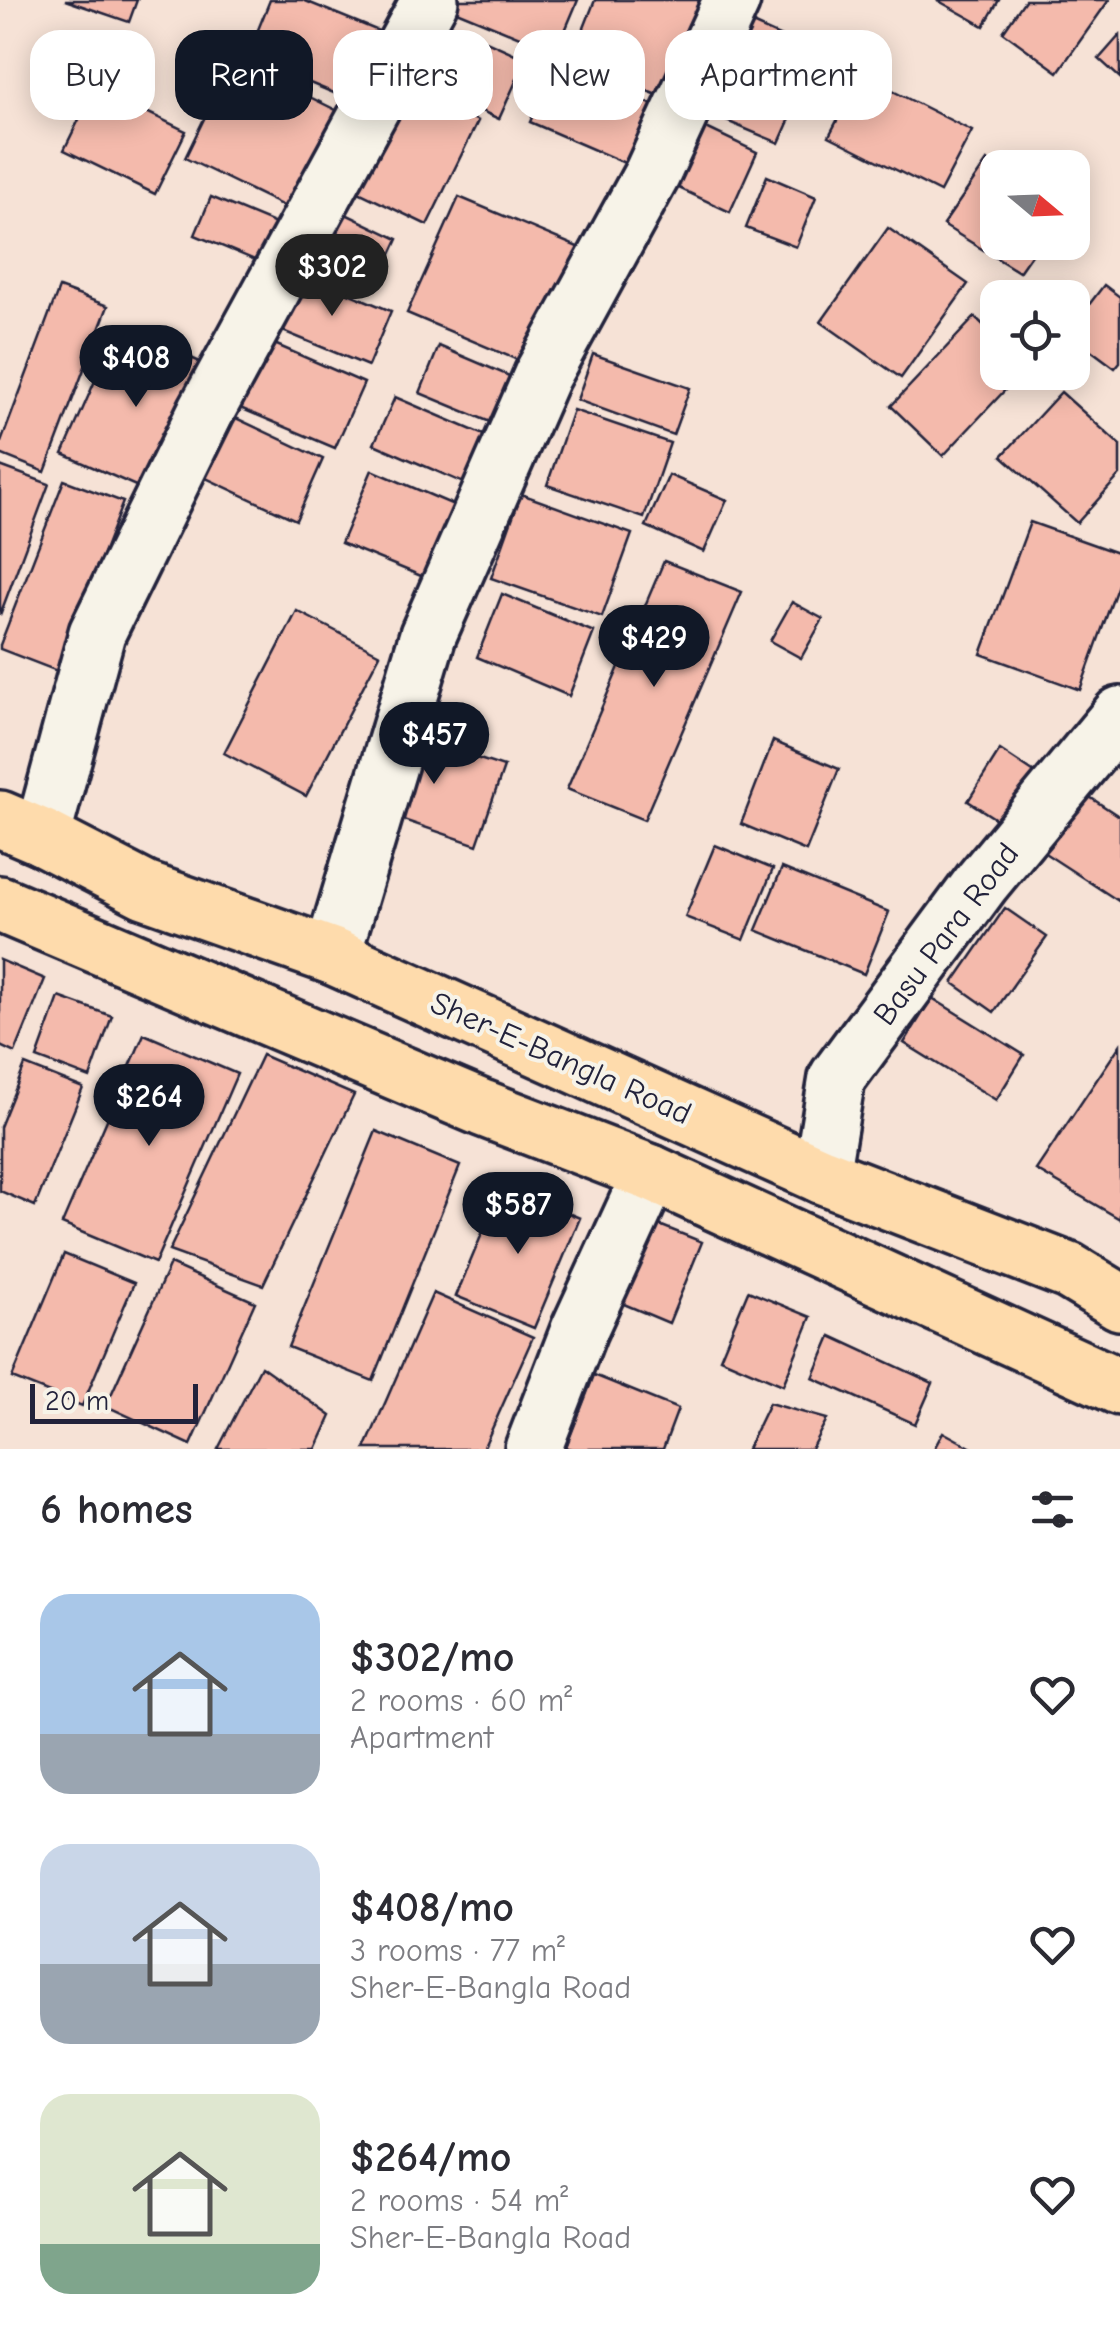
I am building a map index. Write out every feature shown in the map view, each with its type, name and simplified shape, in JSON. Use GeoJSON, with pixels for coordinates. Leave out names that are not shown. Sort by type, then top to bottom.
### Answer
{"type":"FeatureCollection","features":[{"type":"Feature","properties":{"kind":"highway","name":"Sher-E-Bangla Road"},"geometry":{"type":"LineString","coordinates":[[21,828],[145,890],[332,956],[821,1175],[1069,1272],[1120,1302]]}},
{"type":"Feature","properties":{"kind":"highway"},"geometry":{"type":"LineString","coordinates":[[0,904],[482,1108],[651,1173],[1120,1388]]}},
{"type":"Feature","properties":{"kind":"street"},"geometry":{"type":"LineString","coordinates":[[21,828],[97,633],[206,411],[430,0]]}},
{"type":"Feature","properties":{"kind":"street"},"geometry":{"type":"LineString","coordinates":[[332,956],[428,634],[542,375],[652,174],[732,0]]}},
{"type":"Feature","properties":{"kind":"street","name":"Basu Para Road"},"geometry":{"type":"LineString","coordinates":[[821,1175],[837,1078],[982,882],[1120,716]]}},
{"type":"Feature","properties":{"kind":"street"},"geometry":{"type":"LineString","coordinates":[[533,1449],[579,1330],[651,1173]]}},
{"type":"Feature","properties":{"kind":"building"},"geometry":{"type":"Polygon","coordinates":[[[65,0],[137,0],[129,22],[65,0]]]}},
{"type":"Feature","properties":{"kind":"building"},"geometry":{"type":"Polygon","coordinates":[[[270,0],[303,0],[376,30],[333,30],[333,93],[313,84],[313,30],[258,30],[270,0]]]}},
{"type":"Feature","properties":{"kind":"building"},"geometry":{"type":"Polygon","coordinates":[[[458,0],[578,0],[565,30],[513,30],[513,34],[454,10],[458,0]]]}},
{"type":"Feature","properties":{"kind":"building"},"geometry":{"type":"Polygon","coordinates":[[[595,0],[701,0],[689,30],[665,30],[662,97],[645,90],[645,30],[583,30],[595,0]]]}},
{"type":"Feature","properties":{"kind":"building"},"geometry":{"type":"Polygon","coordinates":[[[937,0],[999,0],[984,26],[937,0]]]}},
{"type":"Feature","properties":{"kind":"building"},"geometry":{"type":"Polygon","coordinates":[[[1025,0],[1109,0],[1058,72],[1003,32],[1025,0]]]}},
{"type":"Feature","properties":{"kind":"building"},"geometry":{"type":"Polygon","coordinates":[[[433,17],[462,30],[427,30],[433,17]]]}},
{"type":"Feature","properties":{"kind":"building"},"geometry":{"type":"Polygon","coordinates":[[[750,23],[766,30],[747,30],[750,23]]]}},
{"type":"Feature","properties":{"kind":"building"},"geometry":{"type":"Polygon","coordinates":[[[1120,35],[1120,78],[1099,59],[1120,35]]]}},
{"type":"Feature","properties":{"kind":"building"},"geometry":{"type":"Polygon","coordinates":[[[493,44],[513,53],[513,88],[499,119],[493,116],[493,44]]]}},
{"type":"Feature","properties":{"kind":"building"},"geometry":{"type":"Polygon","coordinates":[[[892,91],[972,131],[940,192],[829,136],[837,120],[892,120],[892,91]]]}},
{"type":"Feature","properties":{"kind":"building"},"geometry":{"type":"Polygon","coordinates":[[[313,99],[333,109],[333,120],[346,120],[300,214],[185,158],[203,120],[313,120],[313,99]]]}},
{"type":"Feature","properties":{"kind":"building"},"geometry":{"type":"Polygon","coordinates":[[[645,101],[660,108],[634,167],[530,122],[645,120],[645,101]]]}},
{"type":"Feature","properties":{"kind":"building"},"geometry":{"type":"Polygon","coordinates":[[[155,116],[186,131],[155,194],[64,150],[79,120],[155,120],[155,116]]]}},
{"type":"Feature","properties":{"kind":"building"},"geometry":{"type":"Polygon","coordinates":[[[384,120],[478,121],[427,225],[350,188],[384,120]]]}},
{"type":"Feature","properties":{"kind":"building"},"geometry":{"type":"Polygon","coordinates":[[[724,120],[789,120],[779,143],[724,120]]]}},
{"type":"Feature","properties":{"kind":"building"},"geometry":{"type":"Polygon","coordinates":[[[698,124],[757,152],[730,212],[670,184],[698,124]]]}},
{"type":"Feature","properties":{"kind":"building"},"geometry":{"type":"Polygon","coordinates":[[[980,171],[980,248],[943,225],[980,171]]]}},
{"type":"Feature","properties":{"kind":"building"},"geometry":{"type":"Polygon","coordinates":[[[767,176],[816,197],[796,247],[746,228],[767,176]]]}},
{"type":"Feature","properties":{"kind":"building"},"geometry":{"type":"Polygon","coordinates":[[[211,197],[283,227],[267,265],[195,235],[211,197]]]}},
{"type":"Feature","properties":{"kind":"building"},"geometry":{"type":"Polygon","coordinates":[[[459,197],[580,248],[527,364],[407,313],[459,197]]]}},
{"type":"Feature","properties":{"kind":"building"},"geometry":{"type":"Polygon","coordinates":[[[327,205],[398,239],[382,274],[310,241],[327,205]]]}},
{"type":"Feature","properties":{"kind":"building"},"geometry":{"type":"Polygon","coordinates":[[[888,228],[968,284],[901,378],[821,322],[888,228]]]}},
{"type":"Feature","properties":{"kind":"building"},"geometry":{"type":"Polygon","coordinates":[[[1000,260],[1027,260],[1019,272],[1000,260]]]}},
{"type":"Feature","properties":{"kind":"building"},"geometry":{"type":"Polygon","coordinates":[[[296,271],[391,311],[368,366],[273,327],[296,271]]]}},
{"type":"Feature","properties":{"kind":"building"},"geometry":{"type":"Polygon","coordinates":[[[1104,285],[1120,297],[1120,362],[1115,368],[1090,349],[1090,303],[1104,285]]]}},
{"type":"Feature","properties":{"kind":"building"},"geometry":{"type":"Polygon","coordinates":[[[59,288],[108,306],[45,472],[0,454],[0,445],[59,288]]]}},
{"type":"Feature","properties":{"kind":"building"},"geometry":{"type":"Polygon","coordinates":[[[975,317],[980,322],[980,390],[1005,390],[943,456],[891,406],[975,317]]]}},
{"type":"Feature","properties":{"kind":"building"},"geometry":{"type":"Polygon","coordinates":[[[119,326],[209,366],[154,494],[63,454],[119,326]]]}},
{"type":"Feature","properties":{"kind":"building"},"geometry":{"type":"Polygon","coordinates":[[[263,339],[364,383],[335,448],[233,405],[263,339]]]}},
{"type":"Feature","properties":{"kind":"building"},"geometry":{"type":"Polygon","coordinates":[[[439,346],[514,378],[495,424],[420,393],[439,346]]]}},
{"type":"Feature","properties":{"kind":"building"},"geometry":{"type":"Polygon","coordinates":[[[593,354],[690,388],[673,435],[577,400],[593,354]]]}},
{"type":"Feature","properties":{"kind":"building"},"geometry":{"type":"Polygon","coordinates":[[[1061,392],[1120,445],[1120,475],[1077,523],[1002,456],[1061,392]]]}},
{"type":"Feature","properties":{"kind":"building"},"geometry":{"type":"Polygon","coordinates":[[[395,397],[486,436],[466,484],[374,444],[395,397]]]}},
{"type":"Feature","properties":{"kind":"building"},"geometry":{"type":"Polygon","coordinates":[[[573,410],[670,443],[644,518],[547,485],[573,410]]]}},
{"type":"Feature","properties":{"kind":"building"},"geometry":{"type":"Polygon","coordinates":[[[223,412],[323,459],[296,520],[195,473],[223,412]]]}},
{"type":"Feature","properties":{"kind":"building"},"geometry":{"type":"Polygon","coordinates":[[[0,466],[49,484],[0,615],[0,466]]]}},
{"type":"Feature","properties":{"kind":"building"},"geometry":{"type":"Polygon","coordinates":[[[372,470],[456,506],[426,578],[341,543],[372,470]]]}},
{"type":"Feature","properties":{"kind":"building"},"geometry":{"type":"Polygon","coordinates":[[[669,475],[727,500],[704,552],[646,526],[669,475]]]}},
{"type":"Feature","properties":{"kind":"building"},"geometry":{"type":"Polygon","coordinates":[[[64,480],[123,502],[57,671],[0,649],[0,645],[64,480]]]}},
{"type":"Feature","properties":{"kind":"building"},"geometry":{"type":"Polygon","coordinates":[[[521,494],[632,534],[602,617],[491,578],[521,494]]]}},
{"type":"Feature","properties":{"kind":"building"},"geometry":{"type":"Polygon","coordinates":[[[1030,522],[1120,554],[1120,579],[1080,690],[981,654],[1030,522]]]}},
{"type":"Feature","properties":{"kind":"building"},"geometry":{"type":"Polygon","coordinates":[[[664,561],[742,592],[644,820],[567,789],[664,561]]]}},
{"type":"Feature","properties":{"kind":"building"},"geometry":{"type":"Polygon","coordinates":[[[502,594],[594,632],[569,696],[477,657],[502,594]]]}},
{"type":"Feature","properties":{"kind":"building"},"geometry":{"type":"Polygon","coordinates":[[[792,602],[823,619],[801,658],[770,641],[792,602]]]}},
{"type":"Feature","properties":{"kind":"building"},"geometry":{"type":"Polygon","coordinates":[[[297,611],[380,654],[306,796],[224,753],[297,611]]]}},
{"type":"Feature","properties":{"kind":"building"},"geometry":{"type":"Polygon","coordinates":[[[391,730],[504,767],[477,845],[365,807],[391,730]]]}},
{"type":"Feature","properties":{"kind":"building"},"geometry":{"type":"Polygon","coordinates":[[[773,741],[839,769],[806,851],[741,824],[773,741]]]}},
{"type":"Feature","properties":{"kind":"building"},"geometry":{"type":"Polygon","coordinates":[[[1000,750],[1042,778],[1010,828],[968,801],[1000,750]]]}},
{"type":"Feature","properties":{"kind":"building"},"geometry":{"type":"Polygon","coordinates":[[[1079,790],[1120,817],[1120,902],[1040,850],[1079,790]]]}},
{"type":"Feature","properties":{"kind":"building"},"geometry":{"type":"Polygon","coordinates":[[[715,845],[773,869],[744,940],[685,917],[715,845]]]}},
{"type":"Feature","properties":{"kind":"building"},"geometry":{"type":"Polygon","coordinates":[[[782,868],[889,912],[864,974],[756,930],[782,868]]]}},
{"type":"Feature","properties":{"kind":"building"},"geometry":{"type":"Polygon","coordinates":[[[1005,908],[1047,937],[994,1012],[953,983],[1005,908]]]}},
{"type":"Feature","properties":{"kind":"building"},"geometry":{"type":"Polygon","coordinates":[[[0,960],[45,979],[15,1053],[0,1046],[0,960]]]}},
{"type":"Feature","properties":{"kind":"building"},"geometry":{"type":"Polygon","coordinates":[[[59,997],[112,1016],[90,1078],[37,1058],[59,997]]]}},
{"type":"Feature","properties":{"kind":"building"},"geometry":{"type":"Polygon","coordinates":[[[932,998],[1024,1055],[996,1100],[904,1043],[932,998]]]}},
{"type":"Feature","properties":{"kind":"building"},"geometry":{"type":"Polygon","coordinates":[[[144,1034],[237,1074],[155,1263],[62,1224],[144,1034]]]}},
{"type":"Feature","properties":{"kind":"building"},"geometry":{"type":"Polygon","coordinates":[[[1120,1045],[1120,1219],[1036,1170],[1120,1045]]]}},
{"type":"Feature","properties":{"kind":"building"},"geometry":{"type":"Polygon","coordinates":[[[262,1055],[354,1095],[263,1285],[169,1251],[262,1055]]]}},
{"type":"Feature","properties":{"kind":"building"},"geometry":{"type":"Polygon","coordinates":[[[25,1065],[83,1088],[35,1206],[0,1191],[0,1127],[25,1065]]]}},
{"type":"Feature","properties":{"kind":"building"},"geometry":{"type":"Polygon","coordinates":[[[376,1131],[460,1166],[373,1381],[288,1347],[376,1131]]]}},
{"type":"Feature","properties":{"kind":"building"},"geometry":{"type":"Polygon","coordinates":[[[502,1186],[580,1218],[534,1328],[456,1296],[502,1186]]]}},
{"type":"Feature","properties":{"kind":"building"},"geometry":{"type":"Polygon","coordinates":[[[652,1222],[702,1242],[669,1323],[619,1302],[652,1222]]]}},
{"type":"Feature","properties":{"kind":"building"},"geometry":{"type":"Polygon","coordinates":[[[64,1254],[134,1283],[82,1406],[12,1378],[64,1254]]]}},
{"type":"Feature","properties":{"kind":"building"},"geometry":{"type":"Polygon","coordinates":[[[170,1264],[255,1302],[191,1445],[106,1406],[170,1264]]]}},
{"type":"Feature","properties":{"kind":"building"},"geometry":{"type":"Polygon","coordinates":[[[748,1291],[811,1317],[783,1385],[720,1358],[748,1291]]]}},
{"type":"Feature","properties":{"kind":"building"},"geometry":{"type":"Polygon","coordinates":[[[433,1293],[533,1337],[483,1449],[365,1449],[433,1293]]]}},
{"type":"Feature","properties":{"kind":"building"},"geometry":{"type":"Polygon","coordinates":[[[831,1336],[933,1383],[915,1424],[813,1378],[831,1336]]]}},
{"type":"Feature","properties":{"kind":"building"},"geometry":{"type":"Polygon","coordinates":[[[261,1366],[331,1416],[316,1449],[218,1449],[261,1366]]]}},
{"type":"Feature","properties":{"kind":"building"},"geometry":{"type":"Polygon","coordinates":[[[594,1375],[678,1409],[663,1449],[566,1447],[594,1375]]]}},
{"type":"Feature","properties":{"kind":"building"},"geometry":{"type":"Polygon","coordinates":[[[769,1403],[827,1419],[811,1449],[747,1449],[769,1403]]]}},
{"type":"Feature","properties":{"kind":"building"},"geometry":{"type":"Polygon","coordinates":[[[943,1432],[974,1449],[934,1449],[943,1432]]]}}]}
